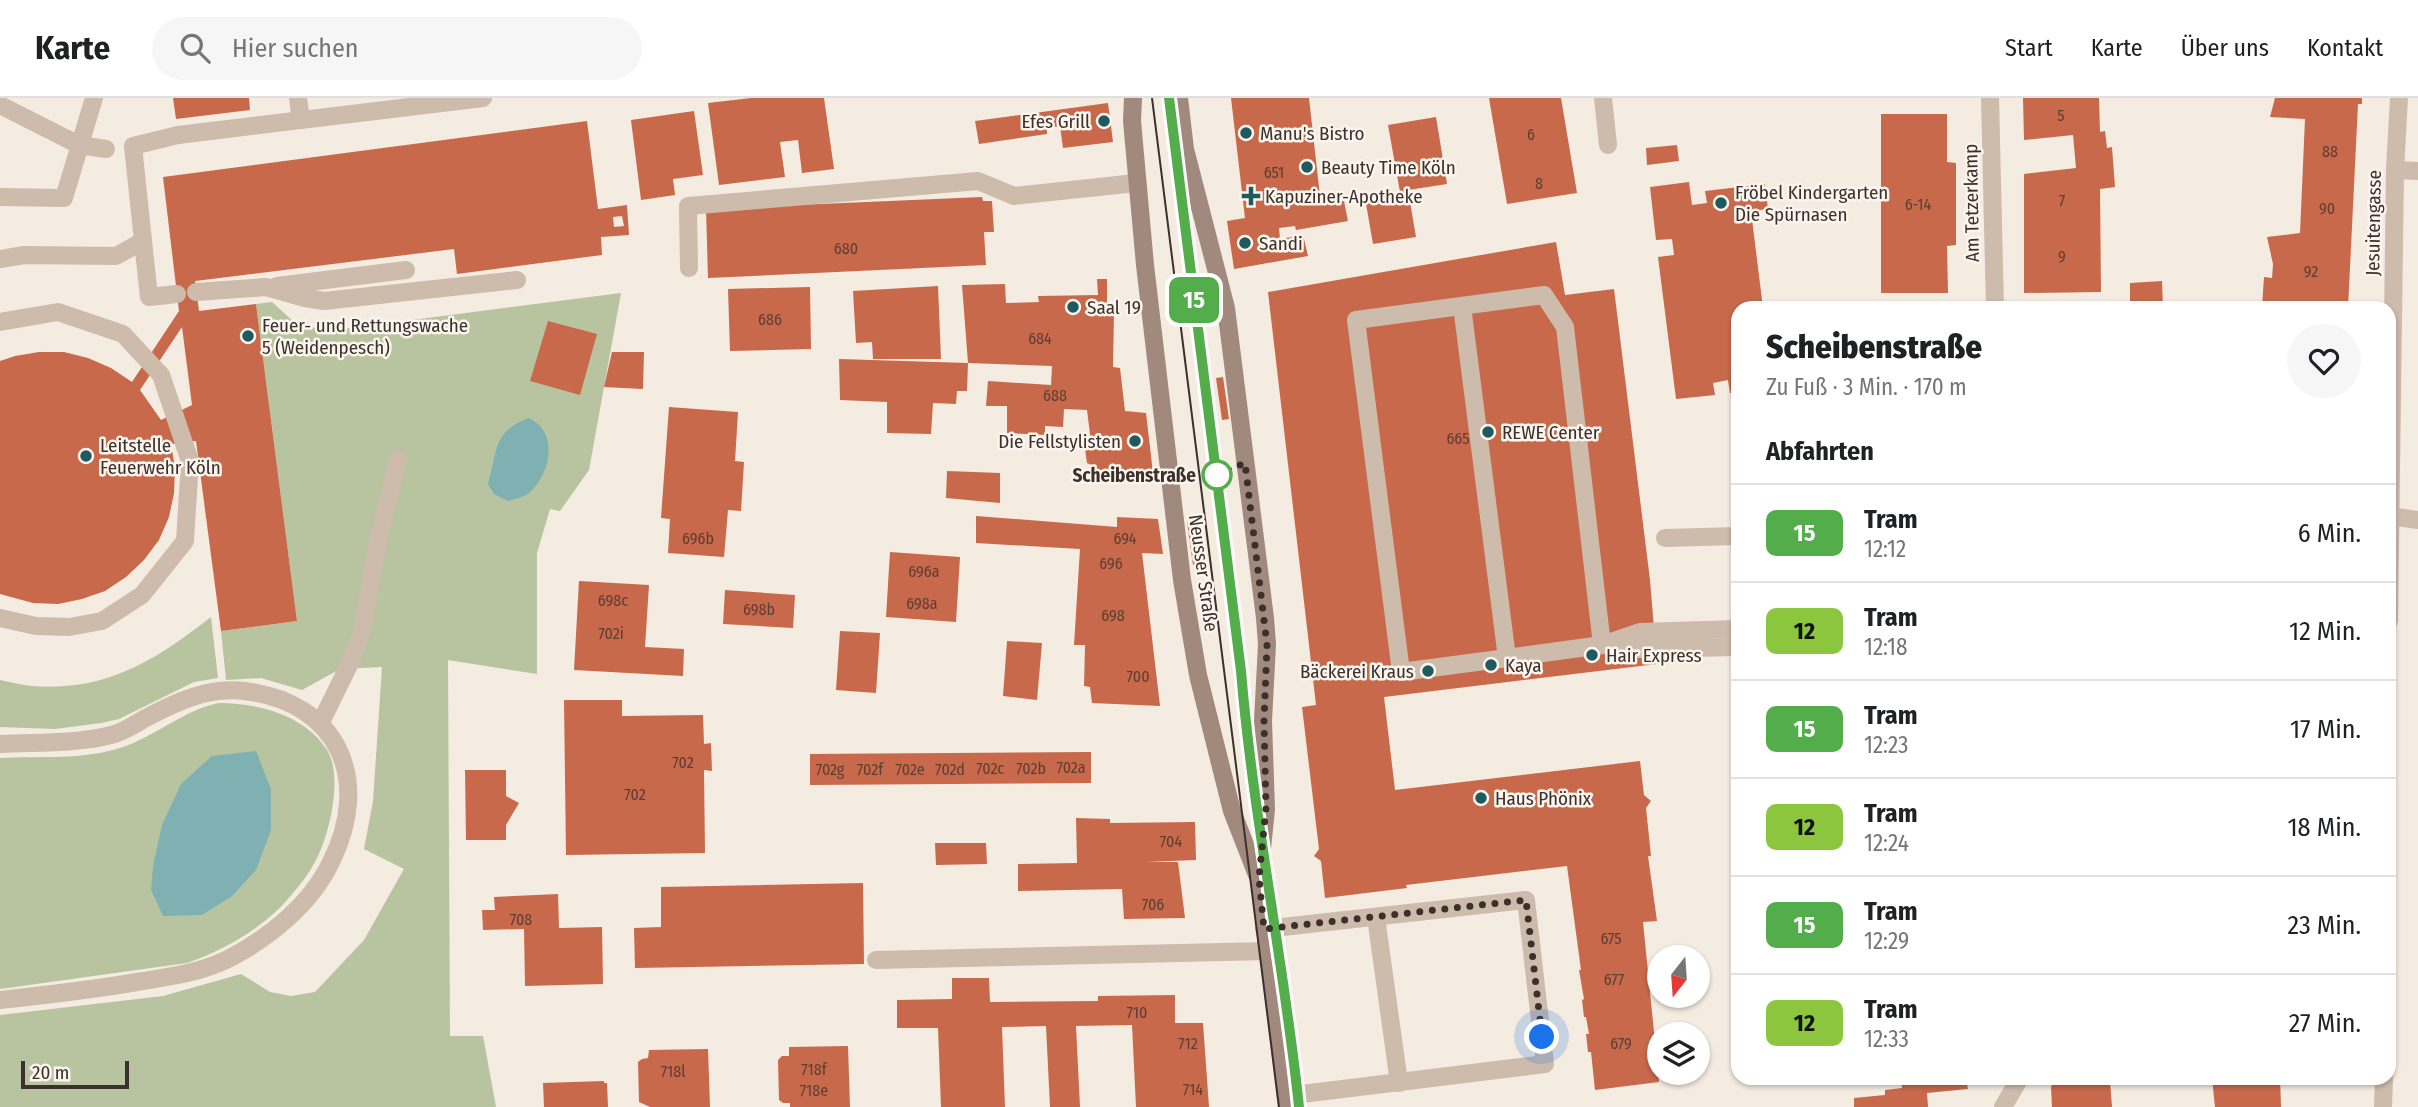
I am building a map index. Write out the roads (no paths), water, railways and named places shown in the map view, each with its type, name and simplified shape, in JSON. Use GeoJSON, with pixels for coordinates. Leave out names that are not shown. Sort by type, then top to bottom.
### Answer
{"type":"FeatureCollection","features":[{"type":"Feature","properties":{"kind":"main road","name":"Neusser Straße"},"geometry":{"type":"LineString","coordinates":[[1133,98],[1136,183],[1182,580],[1198,676],[1232,811],[1259,878]]}},
{"type":"Feature","properties":{"kind":"main road","name":"Neusser Straße"},"geometry":{"type":"LineString","coordinates":[[1179,98],[1185,149],[1226,308],[1265,618],[1266,808],[1259,878],[1286,1102]]}},
{"type":"Feature","properties":{"kind":"street"},"geometry":{"type":"LineString","coordinates":[[0,197],[64,198],[94,98]]}},
{"type":"Feature","properties":{"kind":"street"},"geometry":{"type":"LineString","coordinates":[[298,98],[301,120]]}},
{"type":"Feature","properties":{"kind":"street"},"geometry":{"type":"LineString","coordinates":[[177,294],[149,297],[133,146],[178,135],[483,98]]}},
{"type":"Feature","properties":{"kind":"street"},"geometry":{"type":"LineString","coordinates":[[1603,98],[1608,145]]}},
{"type":"Feature","properties":{"kind":"street","name":"Am Tetzerkamp"},"geometry":{"type":"LineString","coordinates":[[1990,98],[1995,301]]}},
{"type":"Feature","properties":{"kind":"street","name":"Jesuitengasse"},"geometry":{"type":"LineString","coordinates":[[2393,301],[2399,98]]}},
{"type":"Feature","properties":{"kind":"street"},"geometry":{"type":"LineString","coordinates":[[0,105],[79,145],[106,149]]}},
{"type":"Feature","properties":{"kind":"street"},"geometry":{"type":"LineString","coordinates":[[2395,170],[2418,171]]}},
{"type":"Feature","properties":{"kind":"street"},"geometry":{"type":"LineString","coordinates":[[689,268],[688,206],[978,181],[1014,196],[1136,183]]}},
{"type":"Feature","properties":{"kind":"street"},"geometry":{"type":"LineString","coordinates":[[0,259],[24,255],[116,256],[143,241]]}},
{"type":"Feature","properties":{"kind":"street"},"geometry":{"type":"LineString","coordinates":[[196,292],[266,287],[407,270]]}},
{"type":"Feature","properties":{"kind":"street"},"geometry":{"type":"LineString","coordinates":[[266,287],[324,301],[517,279]]}},
{"type":"Feature","properties":{"kind":"street"},"geometry":{"type":"LineString","coordinates":[[1602,645],[1565,327],[1544,295],[1356,320],[1401,671],[1602,645],[1640,632],[1731,629]]}},
{"type":"Feature","properties":{"kind":"street"},"geometry":{"type":"LineString","coordinates":[[1462,306],[1507,658]]}},
{"type":"Feature","properties":{"kind":"street"},"geometry":{"type":"LineString","coordinates":[[0,322],[58,312],[123,334],[161,375],[190,461],[185,541],[142,595],[102,621],[69,627],[36,626],[0,618]]}},
{"type":"Feature","properties":{"kind":"street"},"geometry":{"type":"LineString","coordinates":[[320,724],[351,661],[362,631],[378,541],[398,459]]}},
{"type":"Feature","properties":{"kind":"street"},"geometry":{"type":"LineString","coordinates":[[2396,524],[2418,520]]}},
{"type":"Feature","properties":{"kind":"street"},"geometry":{"type":"LineString","coordinates":[[1665,538],[1731,537]]}},
{"type":"Feature","properties":{"kind":"street"},"geometry":{"type":"LineString","coordinates":[[1602,645],[1640,649],[1731,647]]}},
{"type":"Feature","properties":{"kind":"street"},"geometry":{"type":"LineString","coordinates":[[0,744],[71,740],[113,734],[185,699],[223,691],[242,691],[282,699],[302,708],[320,724],[334,738],[343,760],[348,792],[344,827],[331,863],[298,908],[276,930],[226,960],[189,974],[77,992],[0,1000]]}},
{"type":"Feature","properties":{"kind":"street"},"geometry":{"type":"LineString","coordinates":[[1264,929],[1526,900],[1545,1064],[1399,1083],[1286,1102]]}},
{"type":"Feature","properties":{"kind":"street"},"geometry":{"type":"LineString","coordinates":[[1376,917],[1399,1083]]}},
{"type":"Feature","properties":{"kind":"street"},"geometry":{"type":"LineString","coordinates":[[876,960],[1267,951]]}},
{"type":"Feature","properties":{"kind":"street"},"geometry":{"type":"LineString","coordinates":[[2003,1107],[2016,1085]]}},
{"type":"Feature","properties":{"kind":"street"},"geometry":{"type":"LineString","coordinates":[[2383,1107],[2384,1085]]}},
{"type":"Feature","properties":{"kind":"water"},"geometry":{"type":"Polygon","coordinates":[[[529,418],[539,424],[545,433],[548,443],[547,465],[537,485],[529,493],[508,501],[494,494],[488,484],[494,458],[503,435],[529,418]]]}},
{"type":"Feature","properties":{"kind":"water"},"geometry":{"type":"Polygon","coordinates":[[[256,751],[271,789],[271,830],[256,870],[232,896],[202,915],[163,916],[151,890],[153,866],[162,825],[181,784],[212,756],[256,751]]]}},
{"type":"Feature","properties":{"kind":"tram line"},"geometry":{"type":"LineString","coordinates":[[1152,98],[1279,1107]]}},
{"type":"Feature","properties":{"kind":"tram line"},"geometry":{"type":"LineString","coordinates":[[1169,98],[1241,671],[1249,763],[1263,842],[1299,1107]]}},
{"type":"Feature","properties":{"kind":"tram line","name":"15"},"geometry":{"type":"LineString","coordinates":[[1169,98],[1241,671],[1249,763],[1266,863],[1299,1107]]}},
{"type":"Feature","properties":{"kind":"place","name":"Efes Grill"},"geometry":{"type":"Point","coordinates":[1104,121]}},
{"type":"Feature","properties":{"kind":"place","name":"Manu's Bistro"},"geometry":{"type":"Point","coordinates":[1246,133]}},
{"type":"Feature","properties":{"kind":"place","name":"Beauty Time Köln"},"geometry":{"type":"Point","coordinates":[1307,167]}},
{"type":"Feature","properties":{"kind":"place","name":"Kapuziner-Apotheke"},"geometry":{"type":"Point","coordinates":[1251,196]}},
{"type":"Feature","properties":{"kind":"place","name":"Fröbel Kindergarten Die Spürnasen"},"geometry":{"type":"Point","coordinates":[1721,203]}},
{"type":"Feature","properties":{"kind":"place","name":"Sandi"},"geometry":{"type":"Point","coordinates":[1245,243]}},
{"type":"Feature","properties":{"kind":"place","name":"Saal 19"},"geometry":{"type":"Point","coordinates":[1073,307]}},
{"type":"Feature","properties":{"kind":"place","name":"Feuer- und Rettungswache 5 (Weidenpesch)"},"geometry":{"type":"Point","coordinates":[248,336]}},
{"type":"Feature","properties":{"kind":"place","name":"REWE Center"},"geometry":{"type":"Point","coordinates":[1488,432]}},
{"type":"Feature","properties":{"kind":"place","name":"Die Fellstylisten"},"geometry":{"type":"Point","coordinates":[1135,441]}},
{"type":"Feature","properties":{"kind":"place","name":"Leitstelle Feuerwehr Köln"},"geometry":{"type":"Point","coordinates":[86,456]}},
{"type":"Feature","properties":{"kind":"place","name":"Scheibenstraße"},"geometry":{"type":"Point","coordinates":[1217,475]}},
{"type":"Feature","properties":{"kind":"place","name":"Hair Express"},"geometry":{"type":"Point","coordinates":[1592,655]}},
{"type":"Feature","properties":{"kind":"place","name":"Kaya"},"geometry":{"type":"Point","coordinates":[1491,665]}},
{"type":"Feature","properties":{"kind":"place","name":"Bäckerei Kraus"},"geometry":{"type":"Point","coordinates":[1428,671]}},
{"type":"Feature","properties":{"kind":"place","name":"Haus Phönix"},"geometry":{"type":"Point","coordinates":[1481,798]}}]}
